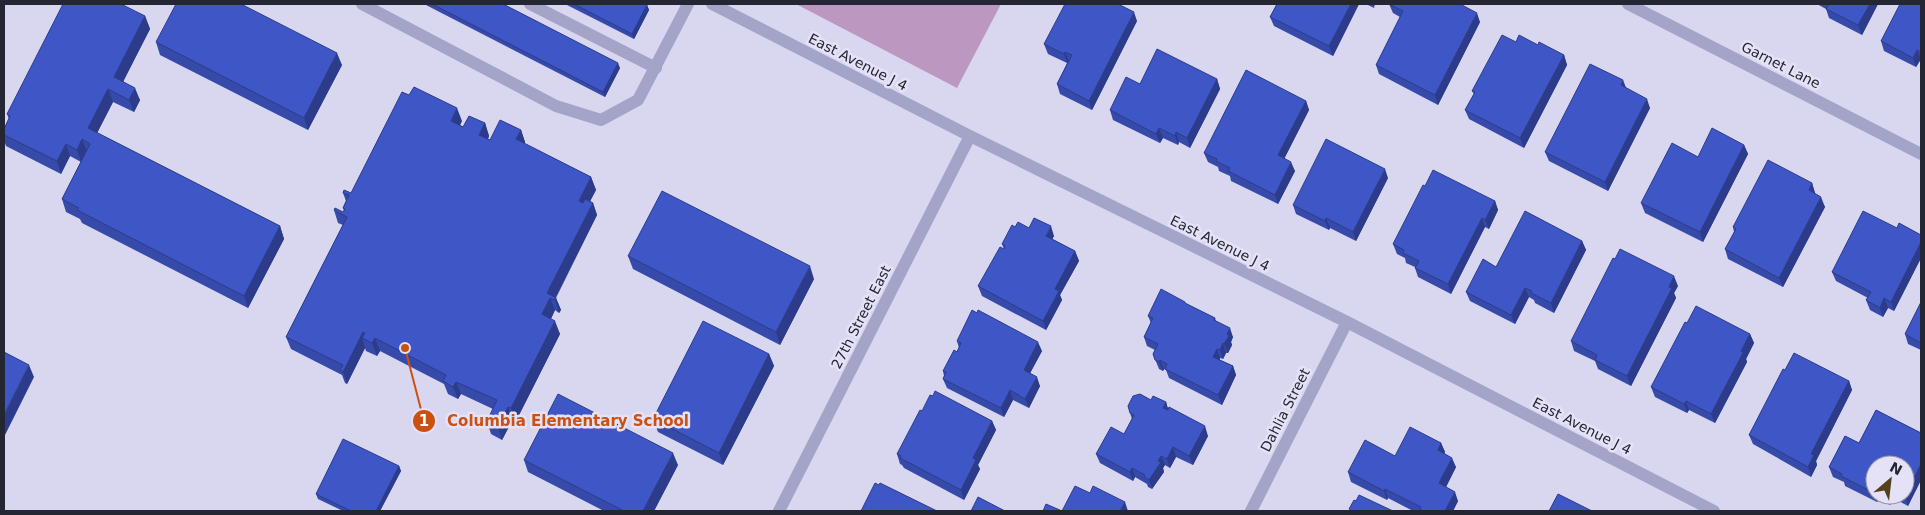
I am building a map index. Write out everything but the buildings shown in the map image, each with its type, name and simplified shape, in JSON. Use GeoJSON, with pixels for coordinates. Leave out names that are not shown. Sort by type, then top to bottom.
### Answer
{"type":"FeatureCollection","features":[{"type":"Feature","properties":{"kind":"street"},"geometry":{"type":"LineString","coordinates":[[362,4],[556,106],[601,120],[638,100],[688,4]]}},
{"type":"Feature","properties":{"kind":"street"},"geometry":{"type":"LineString","coordinates":[[530,4],[656,68]]}},
{"type":"Feature","properties":{"kind":"street","name":"East Avenue J 4"},"geometry":{"type":"LineString","coordinates":[[712,4],[970,136],[1347,322],[1714,511]]}},
{"type":"Feature","properties":{"kind":"street","name":"Garnet Lane"},"geometry":{"type":"LineString","coordinates":[[1628,4],[1921,154]]}},
{"type":"Feature","properties":{"kind":"street","name":"27th Street East"},"geometry":{"type":"LineString","coordinates":[[779,511],[970,136]]}},
{"type":"Feature","properties":{"kind":"street","name":"Dahlia Street"},"geometry":{"type":"LineString","coordinates":[[1251,511],[1347,322]]}},
{"type":"Feature","properties":{"kind":"shaded area"},"geometry":{"type":"Polygon","coordinates":[[[796,4],[1001,4],[957,88],[796,4]]]}},
{"type":"Feature","properties":{"kind":"place","name":"Columbia Elementary School"},"geometry":{"type":"Point","coordinates":[405,348]}}]}
